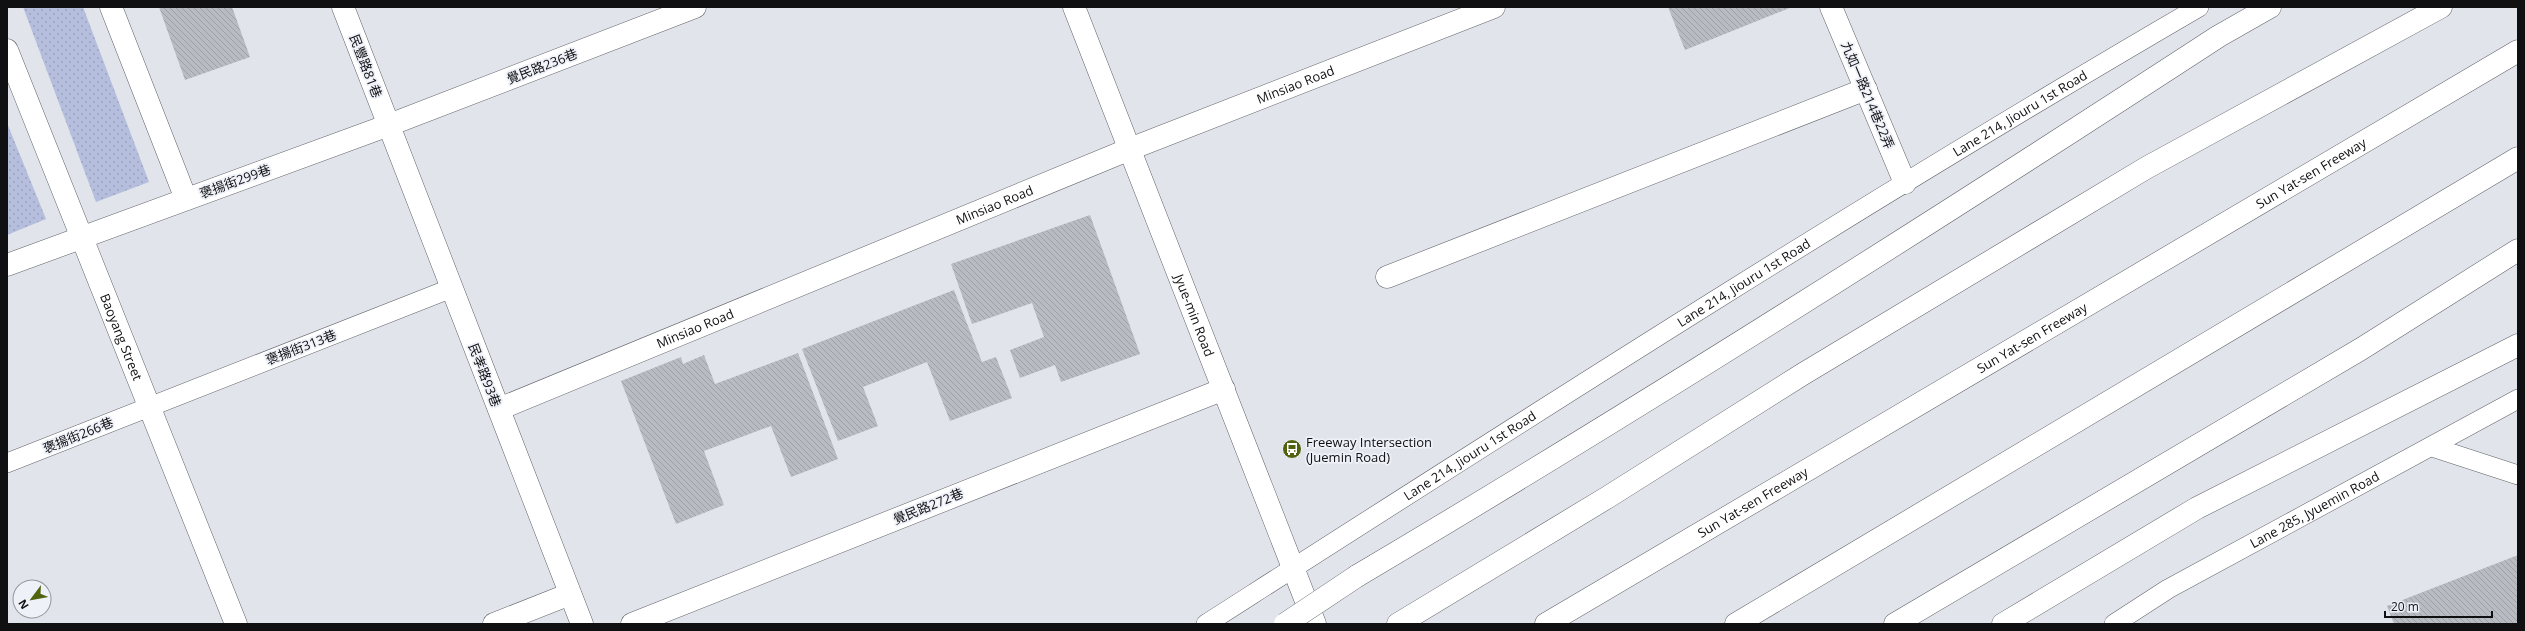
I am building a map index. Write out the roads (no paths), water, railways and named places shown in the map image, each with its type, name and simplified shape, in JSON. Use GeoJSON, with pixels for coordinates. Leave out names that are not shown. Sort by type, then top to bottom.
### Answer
{"type":"FeatureCollection","features":[{"type":"Feature","properties":{"kind":"main road"},"geometry":{"type":"LineString","coordinates":[[111,7],[186,199]]}},
{"type":"Feature","properties":{"kind":"main road","name":"民豐路81巷"},"geometry":{"type":"LineString","coordinates":[[343,7],[389,125]]}},
{"type":"Feature","properties":{"kind":"main road","name":"覺民路236巷"},"geometry":{"type":"LineString","coordinates":[[389,125],[695,7]]}},
{"type":"Feature","properties":{"kind":"main road","name":"Jyue-min Road"},"geometry":{"type":"LineString","coordinates":[[1074,7],[1295,567],[1315,624]]}},
{"type":"Feature","properties":{"kind":"main road","name":"Minsiao Road"},"geometry":{"type":"LineString","coordinates":[[499,409],[1130,149],[1494,7]]}},
{"type":"Feature","properties":{"kind":"main road","name":"九如一路214巷22弄"},"geometry":{"type":"LineString","coordinates":[[1831,7],[1905,183]]}},
{"type":"Feature","properties":{"kind":"main road"},"geometry":{"type":"LineString","coordinates":[[1285,624],[1357,576],[1667,389],[1912,236],[2219,36],[2270,7]]}},
{"type":"Feature","properties":{"kind":"main road"},"geometry":{"type":"LineString","coordinates":[[1398,624],[1608,497],[1803,374],[2139,172],[2441,7]]}},
{"type":"Feature","properties":{"kind":"main road","name":"Baoyang Street"},"geometry":{"type":"LineString","coordinates":[[7,50],[236,624]]}},
{"type":"Feature","properties":{"kind":"main road","name":"Sun Yat-sen Freeway"},"geometry":{"type":"LineString","coordinates":[[1546,624],[2518,51]]}},
{"type":"Feature","properties":{"kind":"main road"},"geometry":{"type":"LineString","coordinates":[[1387,277],[1866,89]]}},
{"type":"Feature","properties":{"kind":"main road","name":"褒揚街299巷"},"geometry":{"type":"LineString","coordinates":[[7,265],[389,125]]}},
{"type":"Feature","properties":{"kind":"main road","name":"民孝路93巷"},"geometry":{"type":"LineString","coordinates":[[389,125],[582,624]]}},
{"type":"Feature","properties":{"kind":"main road"},"geometry":{"type":"LineString","coordinates":[[1736,624],[2492,172],[2518,158]]}},
{"type":"Feature","properties":{"kind":"main road"},"geometry":{"type":"LineString","coordinates":[[1895,624],[2361,349],[2518,250]]}},
{"type":"Feature","properties":{"kind":"main road"},"geometry":{"type":"LineString","coordinates":[[2003,624],[2197,508],[2518,345]]}},
{"type":"Feature","properties":{"kind":"main road","name":"覺民路272巷"},"geometry":{"type":"LineString","coordinates":[[632,624],[1224,389]]}},
{"type":"Feature","properties":{"kind":"main road"},"geometry":{"type":"LineString","coordinates":[[494,624],[570,594]]}},
{"type":"Feature","properties":{"kind":"lane","name":"Lane 214, Jiouru 1st Road"},"geometry":{"type":"LineString","coordinates":[[1206,624],[1706,305],[2074,80],[2199,7]]}},
{"type":"Feature","properties":{"kind":"lane","name":"褒揚街313巷"},"geometry":{"type":"LineString","coordinates":[[149,407],[452,288]]}},
{"type":"Feature","properties":{"kind":"lane","name":"Lane 285, Jyuemin Road"},"geometry":{"type":"LineString","coordinates":[[2114,624],[2168,589],[2518,399]]}},
{"type":"Feature","properties":{"kind":"lane","name":"褒揚街266巷"},"geometry":{"type":"LineString","coordinates":[[7,463],[149,407]]}},
{"type":"Feature","properties":{"kind":"lane"},"geometry":{"type":"LineString","coordinates":[[2432,447],[2518,475]]}},
{"type":"Feature","properties":{"kind":"place","name":"Freeway Intersection (Juemin Road)"},"geometry":{"type":"Point","coordinates":[1292,449]}}]}
